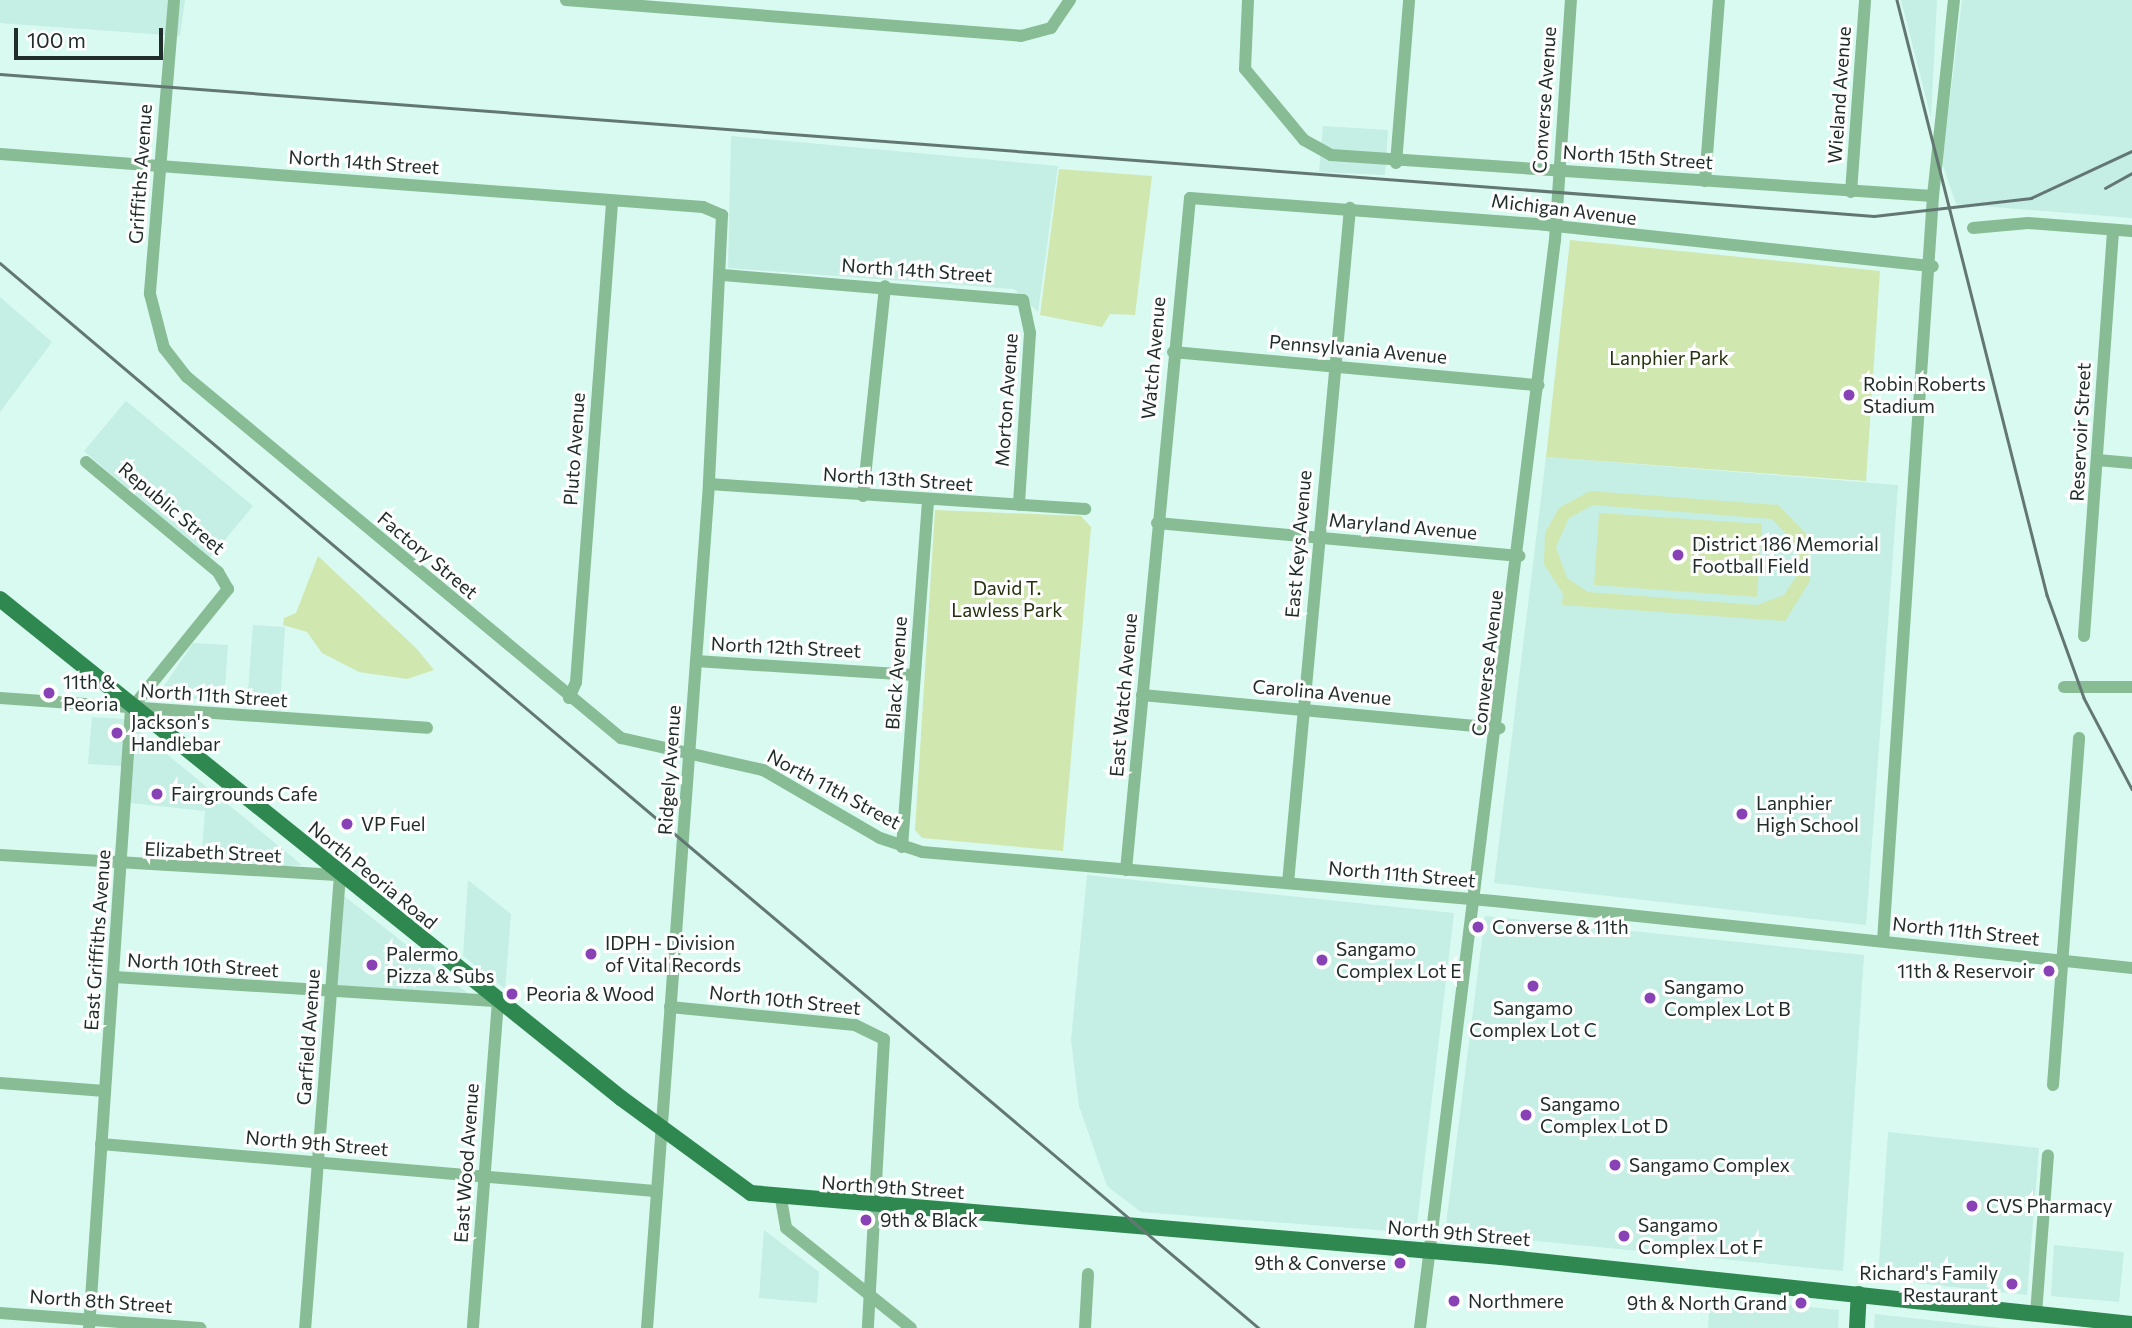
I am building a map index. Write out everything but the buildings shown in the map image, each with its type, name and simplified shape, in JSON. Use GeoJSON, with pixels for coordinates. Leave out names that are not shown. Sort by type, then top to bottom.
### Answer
{"type":"FeatureCollection","features":[{"type":"Feature","properties":{"kind":"main road","name":"North Peoria Road"},"geometry":{"type":"LineString","coordinates":[[0,599],[131,709],[660,1130],[731,1183],[781,1199]]}},
{"type":"Feature","properties":{"kind":"main road","name":"North 9th Street"},"geometry":{"type":"LineString","coordinates":[[781,1199],[1429,1251],[2132,1324]]}},
{"type":"Feature","properties":{"kind":"main road"},"geometry":{"type":"LineString","coordinates":[[1857,1328],[1859,1294]]}},
{"type":"Feature","properties":{"kind":"street","name":"Griffiths Avenue"},"geometry":{"type":"LineString","coordinates":[[164,348],[150,294],[174,0]]}},
{"type":"Feature","properties":{"kind":"street"},"geometry":{"type":"LineString","coordinates":[[566,0],[623,2],[1021,36],[1051,28],[1070,0]]}},
{"type":"Feature","properties":{"kind":"street","name":"North 15th Street"},"geometry":{"type":"LineString","coordinates":[[1248,0],[1245,69],[1274,108],[1304,140],[1331,155],[1396,163],[1933,196]]}},
{"type":"Feature","properties":{"kind":"street"},"geometry":{"type":"LineString","coordinates":[[1396,163],[1409,0]]}},
{"type":"Feature","properties":{"kind":"street","name":"Converse Avenue"},"geometry":{"type":"LineString","coordinates":[[1420,1328],[1469,917],[1476,900],[1499,728],[1539,385],[1556,228],[1571,0]]}},
{"type":"Feature","properties":{"kind":"street"},"geometry":{"type":"LineString","coordinates":[[1706,181],[1719,0]]}},
{"type":"Feature","properties":{"kind":"street","name":"Wieland Avenue"},"geometry":{"type":"LineString","coordinates":[[1851,192],[1865,0]]}},
{"type":"Feature","properties":{"kind":"street"},"geometry":{"type":"LineString","coordinates":[[1883,941],[1933,266],[1933,196],[1954,0]]}},
{"type":"Feature","properties":{"kind":"street","name":"North 14th Street"},"geometry":{"type":"LineString","coordinates":[[0,154],[703,207],[722,215]]}},
{"type":"Feature","properties":{"kind":"street","name":"Michigan Avenue"},"geometry":{"type":"LineString","coordinates":[[1191,198],[1350,208],[1933,266]]}},
{"type":"Feature","properties":{"kind":"street","name":"Watch Avenue"},"geometry":{"type":"LineString","coordinates":[[1157,523],[1191,198]]}},
{"type":"Feature","properties":{"kind":"street","name":"Pluto Avenue"},"geometry":{"type":"LineString","coordinates":[[569,698],[576,682],[612,201]]}},
{"type":"Feature","properties":{"kind":"street","name":"East Keys Avenue"},"geometry":{"type":"LineString","coordinates":[[1288,883],[1350,208]]}},
{"type":"Feature","properties":{"kind":"street","name":"Ridgely Avenue"},"geometry":{"type":"LineString","coordinates":[[647,1328],[709,484],[723,275],[722,215]]}},
{"type":"Feature","properties":{"kind":"street"},"geometry":{"type":"LineString","coordinates":[[1973,228],[2028,223],[2132,231]]}},
{"type":"Feature","properties":{"kind":"street","name":"Reservoir Street"},"geometry":{"type":"LineString","coordinates":[[2084,636],[2113,230]]}},
{"type":"Feature","properties":{"kind":"street","name":"North 14th Street"},"geometry":{"type":"LineString","coordinates":[[723,275],[885,286],[1023,300]]}},
{"type":"Feature","properties":{"kind":"street"},"geometry":{"type":"LineString","coordinates":[[863,496],[885,286]]}},
{"type":"Feature","properties":{"kind":"street","name":"Morton Avenue"},"geometry":{"type":"LineString","coordinates":[[1019,505],[1031,325],[1023,300]]}},
{"type":"Feature","properties":{"kind":"street","name":"Factory Street"},"geometry":{"type":"LineString","coordinates":[[164,348],[187,377],[569,698],[621,738],[689,753]]}},
{"type":"Feature","properties":{"kind":"street","name":"Pennsylvania Avenue"},"geometry":{"type":"LineString","coordinates":[[1173,352],[1539,385]]}},
{"type":"Feature","properties":{"kind":"street"},"geometry":{"type":"LineString","coordinates":[[2097,460],[2132,463]]}},
{"type":"Feature","properties":{"kind":"street","name":"Republic Street"},"geometry":{"type":"LineString","coordinates":[[86,462],[218,572],[228,589],[131,709]]}},
{"type":"Feature","properties":{"kind":"street","name":"North 13th Street"},"geometry":{"type":"LineString","coordinates":[[709,484],[928,502],[1085,509]]}},
{"type":"Feature","properties":{"kind":"street","name":"Black Avenue"},"geometry":{"type":"LineString","coordinates":[[902,846],[928,502]]}},
{"type":"Feature","properties":{"kind":"street","name":"Maryland Avenue"},"geometry":{"type":"LineString","coordinates":[[1157,523],[1519,556]]}},
{"type":"Feature","properties":{"kind":"street","name":"East Watch Avenue"},"geometry":{"type":"LineString","coordinates":[[1126,870],[1157,523]]}},
{"type":"Feature","properties":{"kind":"street","name":"North 12th Street"},"geometry":{"type":"LineString","coordinates":[[696,661],[914,675]]}},
{"type":"Feature","properties":{"kind":"street"},"geometry":{"type":"LineString","coordinates":[[2064,687],[2132,687]]}},
{"type":"Feature","properties":{"kind":"street","name":"Carolina Avenue"},"geometry":{"type":"LineString","coordinates":[[1142,695],[1499,728]]}},
{"type":"Feature","properties":{"kind":"street","name":"North 11th Street"},"geometry":{"type":"LineString","coordinates":[[0,698],[427,728]]}},
{"type":"Feature","properties":{"kind":"street","name":"East Griffiths Avenue"},"geometry":{"type":"LineString","coordinates":[[89,1324],[131,709]]}},
{"type":"Feature","properties":{"kind":"street"},"geometry":{"type":"LineString","coordinates":[[2053,1085],[2078,738]]}},
{"type":"Feature","properties":{"kind":"street","name":"North 11th Street"},"geometry":{"type":"LineString","coordinates":[[689,753],[763,770],[902,846],[1126,870],[1476,900],[2132,968]]}},
{"type":"Feature","properties":{"kind":"street","name":"Elizabeth Street"},"geometry":{"type":"LineString","coordinates":[[0,855],[340,875]]}},
{"type":"Feature","properties":{"kind":"street","name":"Garfield Avenue"},"geometry":{"type":"LineString","coordinates":[[305,1328],[340,875]]}},
{"type":"Feature","properties":{"kind":"street","name":"North 10th Street"},"geometry":{"type":"LineString","coordinates":[[114,977],[330,993],[498,1000]]}},
{"type":"Feature","properties":{"kind":"street","name":"East Wood Avenue"},"geometry":{"type":"LineString","coordinates":[[473,1328],[498,1000]]}},
{"type":"Feature","properties":{"kind":"street","name":"North 10th Street"},"geometry":{"type":"LineString","coordinates":[[670,1007],[855,1025],[874,1030],[887,1046],[878,1207]]}},
{"type":"Feature","properties":{"kind":"street"},"geometry":{"type":"LineString","coordinates":[[0,1083],[105,1091]]}},
{"type":"Feature","properties":{"kind":"street","name":"North 9th Street"},"geometry":{"type":"LineString","coordinates":[[100,1144],[484,1179],[655,1191]]}},
{"type":"Feature","properties":{"kind":"street"},"geometry":{"type":"LineString","coordinates":[[2036,1314],[2048,1155]]}},
{"type":"Feature","properties":{"kind":"street"},"geometry":{"type":"LineString","coordinates":[[781,1199],[786,1228],[911,1328]]}},
{"type":"Feature","properties":{"kind":"street"},"geometry":{"type":"LineString","coordinates":[[869,1328],[878,1207]]}},
{"type":"Feature","properties":{"kind":"street"},"geometry":{"type":"LineString","coordinates":[[1085,1328],[1088,1274]]}},
{"type":"Feature","properties":{"kind":"street","name":"North 8th Street"},"geometry":{"type":"LineString","coordinates":[[0,1313],[89,1324],[200,1328]]}},
{"type":"Feature","properties":{"kind":"shaded area"},"geometry":{"type":"Polygon","coordinates":[[[0,0],[185,0],[180,36],[0,23],[0,0]]]}},
{"type":"Feature","properties":{"kind":"shaded area"},"geometry":{"type":"Polygon","coordinates":[[[1901,0],[1937,0],[1931,118],[1901,0]]]}},
{"type":"Feature","properties":{"kind":"shaded area"},"geometry":{"type":"Polygon","coordinates":[[[1962,0],[2132,0],[2132,218],[1956,204],[1942,163],[1962,0]]]}},
{"type":"Feature","properties":{"kind":"shaded area"},"geometry":{"type":"Polygon","coordinates":[[[1323,126],[1388,130],[1385,175],[1319,172],[1323,126]]]}},
{"type":"Feature","properties":{"kind":"shaded area"},"geometry":{"type":"Polygon","coordinates":[[[731,136],[1058,166],[1038,312],[1014,289],[728,268],[731,136]]]}},
{"type":"Feature","properties":{"kind":"shaded area"},"geometry":{"type":"Polygon","coordinates":[[[0,297],[52,342],[0,412],[0,297]]]}},
{"type":"Feature","properties":{"kind":"shaded area"},"geometry":{"type":"Polygon","coordinates":[[[126,401],[253,506],[209,559],[84,451],[126,401]]]}},
{"type":"Feature","properties":{"kind":"shaded area"},"geometry":{"type":"Polygon","coordinates":[[[1546,457],[1898,485],[1866,925],[1494,883],[1546,457]]]}},
{"type":"Feature","properties":{"kind":"shaded area"},"geometry":{"type":"Polygon","coordinates":[[[253,625],[285,627],[280,706],[247,704],[253,625]]]}},
{"type":"Feature","properties":{"kind":"shaded area"},"geometry":{"type":"Polygon","coordinates":[[[193,643],[228,645],[224,702],[158,695],[193,643]]]}},
{"type":"Feature","properties":{"kind":"shaded area"},"geometry":{"type":"Polygon","coordinates":[[[92,717],[124,719],[302,865],[241,869],[201,864],[205,811],[120,802],[122,766],[88,764],[92,717]]]}},
{"type":"Feature","properties":{"kind":"shaded area"},"geometry":{"type":"Polygon","coordinates":[[[1087,875],[1454,913],[1416,1233],[1141,1212],[1107,1186],[1079,1106],[1071,1040],[1087,875]]]}},
{"type":"Feature","properties":{"kind":"shaded area"},"geometry":{"type":"Polygon","coordinates":[[[468,880],[511,914],[505,989],[463,956],[468,880]]]}},
{"type":"Feature","properties":{"kind":"shaded area"},"geometry":{"type":"Polygon","coordinates":[[[344,896],[470,995],[336,988],[344,896]]]}},
{"type":"Feature","properties":{"kind":"shaded area"},"geometry":{"type":"Polygon","coordinates":[[[1485,916],[1864,955],[1843,1271],[1445,1232],[1485,916]]]}},
{"type":"Feature","properties":{"kind":"shaded area"},"geometry":{"type":"Polygon","coordinates":[[[1888,1132],[2039,1148],[2027,1295],[1878,1279],[1888,1132]]]}},
{"type":"Feature","properties":{"kind":"shaded area"},"geometry":{"type":"Polygon","coordinates":[[[764,1230],[819,1272],[817,1303],[759,1298],[764,1230]]]}},
{"type":"Feature","properties":{"kind":"shaded area"},"geometry":{"type":"Polygon","coordinates":[[[2054,1245],[2124,1252],[2119,1302],[2051,1296],[2054,1245]]]}},
{"type":"Feature","properties":{"kind":"shaded area"},"geometry":{"type":"Polygon","coordinates":[[[1710,1297],[1839,1310],[1838,1328],[1708,1328],[1710,1297]]]}},
{"type":"Feature","properties":{"kind":"shaded area"},"geometry":{"type":"Polygon","coordinates":[[[1875,1314],[2000,1328],[1874,1328],[1875,1314]]]}},
{"type":"Feature","properties":{"kind":"green space"},"geometry":{"type":"Polygon","coordinates":[[[1059,169],[1152,176],[1135,315],[1110,314],[1102,327],[1040,315],[1059,169]]]}},
{"type":"Feature","properties":{"kind":"green space","name":"Lanphier Park"},"geometry":{"type":"Polygon","coordinates":[[[1570,240],[1880,271],[1866,481],[1546,457],[1570,240]]]}},
{"type":"Feature","properties":{"kind":"green space"},"geometry":{"type":"Polygon","coordinates":[[[1590,491],[1778,505],[1809,537],[1810,581],[1785,621],[1562,605],[1563,594],[1544,564],[1545,533],[1559,508],[1590,491]],[[1593,505],[1569,518],[1556,547],[1567,578],[1588,592],[1757,605],[1784,595],[1796,577],[1798,547],[1772,519],[1593,505]]]}},
{"type":"Feature","properties":{"kind":"green space","name":"David T. Lawless Park"},"geometry":{"type":"Polygon","coordinates":[[[935,510],[1081,516],[1091,527],[1063,851],[922,838],[915,830],[935,510]]]}},
{"type":"Feature","properties":{"kind":"green space","name":"District 186 Memorial Football Field"},"geometry":{"type":"Polygon","coordinates":[[[1599,513],[1762,524],[1757,597],[1594,585],[1599,513]]]}},
{"type":"Feature","properties":{"kind":"green space"},"geometry":{"type":"Polygon","coordinates":[[[318,556],[417,649],[434,670],[407,679],[359,672],[322,653],[307,632],[283,625],[284,618],[296,613],[318,556]]]}},
{"type":"Feature","properties":{"kind":"railway"},"geometry":{"type":"LineString","coordinates":[[1897,0],[2047,595],[2084,698],[2132,789]]}},
{"type":"Feature","properties":{"kind":"railway"},"geometry":{"type":"LineString","coordinates":[[0,74],[1874,216],[2031,198],[2132,151]]}},
{"type":"Feature","properties":{"kind":"railway"},"geometry":{"type":"LineString","coordinates":[[2105,188],[2132,173]]}},
{"type":"Feature","properties":{"kind":"railway"},"geometry":{"type":"LineString","coordinates":[[0,263],[1259,1328]]}},
{"type":"Feature","properties":{"kind":"place","name":"Robin Roberts Stadium"},"geometry":{"type":"Point","coordinates":[1849,395]}},
{"type":"Feature","properties":{"kind":"place","name":"District 186 Memorial Football Field"},"geometry":{"type":"Point","coordinates":[1678,555]}},
{"type":"Feature","properties":{"kind":"place","name":"11th & Peoria"},"geometry":{"type":"Point","coordinates":[49,693]}},
{"type":"Feature","properties":{"kind":"place","name":"Jackson's Handlebar"},"geometry":{"type":"Point","coordinates":[117,733]}},
{"type":"Feature","properties":{"kind":"place","name":"Fairgrounds Cafe"},"geometry":{"type":"Point","coordinates":[157,794]}},
{"type":"Feature","properties":{"kind":"place","name":"Lanphier High School"},"geometry":{"type":"Point","coordinates":[1742,814]}},
{"type":"Feature","properties":{"kind":"place","name":"VP Fuel"},"geometry":{"type":"Point","coordinates":[347,824]}},
{"type":"Feature","properties":{"kind":"place","name":"Converse & 11th"},"geometry":{"type":"Point","coordinates":[1478,927]}},
{"type":"Feature","properties":{"kind":"place","name":"IDPH - Division of Vital Records"},"geometry":{"type":"Point","coordinates":[591,954]}},
{"type":"Feature","properties":{"kind":"place","name":"Sangamo Complex Lot E"},"geometry":{"type":"Point","coordinates":[1322,960]}},
{"type":"Feature","properties":{"kind":"place","name":"Palermo Pizza & Subs"},"geometry":{"type":"Point","coordinates":[372,965]}},
{"type":"Feature","properties":{"kind":"place","name":"11th & Reservoir"},"geometry":{"type":"Point","coordinates":[2049,971]}},
{"type":"Feature","properties":{"kind":"place","name":"Sangamo Complex Lot C"},"geometry":{"type":"Point","coordinates":[1533,986]}},
{"type":"Feature","properties":{"kind":"place","name":"Peoria & Wood"},"geometry":{"type":"Point","coordinates":[512,994]}},
{"type":"Feature","properties":{"kind":"place","name":"Sangamo Complex Lot B"},"geometry":{"type":"Point","coordinates":[1650,998]}},
{"type":"Feature","properties":{"kind":"place","name":"Sangamo Complex Lot D"},"geometry":{"type":"Point","coordinates":[1526,1115]}},
{"type":"Feature","properties":{"kind":"place","name":"Sangamo Complex"},"geometry":{"type":"Point","coordinates":[1615,1165]}},
{"type":"Feature","properties":{"kind":"place","name":"CVS Pharmacy"},"geometry":{"type":"Point","coordinates":[1972,1206]}},
{"type":"Feature","properties":{"kind":"place","name":"9th & Black"},"geometry":{"type":"Point","coordinates":[866,1220]}},
{"type":"Feature","properties":{"kind":"place","name":"Sangamo Complex Lot F"},"geometry":{"type":"Point","coordinates":[1624,1236]}},
{"type":"Feature","properties":{"kind":"place","name":"9th & Converse"},"geometry":{"type":"Point","coordinates":[1400,1263]}},
{"type":"Feature","properties":{"kind":"place","name":"Richard's Family Restaurant"},"geometry":{"type":"Point","coordinates":[2012,1284]}},
{"type":"Feature","properties":{"kind":"place","name":"Northmere"},"geometry":{"type":"Point","coordinates":[1454,1301]}},
{"type":"Feature","properties":{"kind":"place","name":"9th & North Grand"},"geometry":{"type":"Point","coordinates":[1801,1303]}}]}
